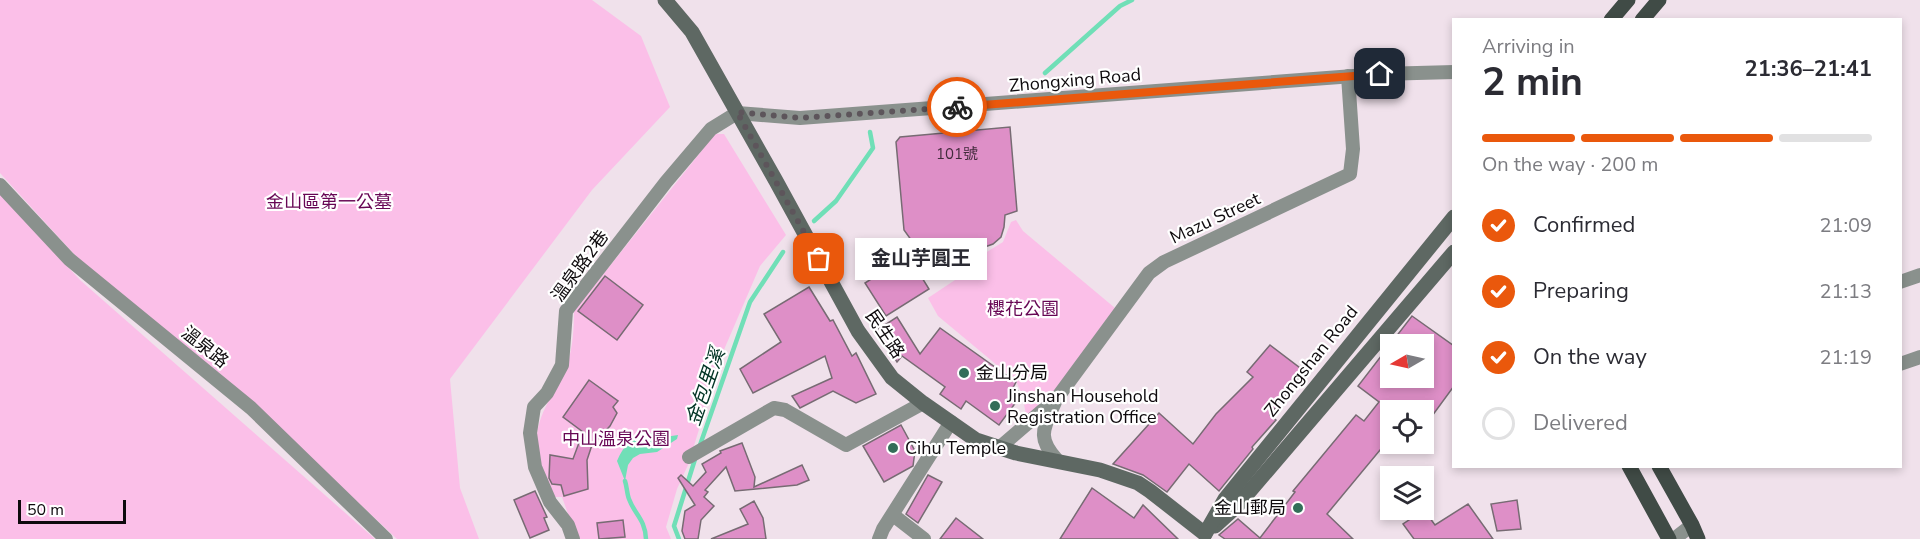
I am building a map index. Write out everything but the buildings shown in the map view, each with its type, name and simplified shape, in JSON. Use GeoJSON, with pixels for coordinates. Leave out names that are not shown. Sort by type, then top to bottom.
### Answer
{"type":"FeatureCollection","features":[{"type":"Feature","properties":{"kind":"main road"},"geometry":{"type":"LineString","coordinates":[[1613,18],[1628,0]]}},
{"type":"Feature","properties":{"kind":"main road"},"geometry":{"type":"LineString","coordinates":[[1644,18],[1659,0]]}},
{"type":"Feature","properties":{"kind":"main road"},"geometry":{"type":"LineString","coordinates":[[1630,468],[1669,539]]}},
{"type":"Feature","properties":{"kind":"main road"},"geometry":{"type":"LineString","coordinates":[[1660,468],[1695,532]]}},
{"type":"Feature","properties":{"kind":"street","name":"民生路"},"geometry":{"type":"LineString","coordinates":[[669,2],[692,32],[858,331],[892,378],[976,440],[999,448],[1100,470],[1138,483],[1150,490],[1205,537]]}},
{"type":"Feature","properties":{"kind":"street","name":"Zhongxing Road"},"geometry":{"type":"LineString","coordinates":[[1380,74],[1452,63]]}},
{"type":"Feature","properties":{"kind":"street","name":"Zhongxing Road"},"geometry":{"type":"LineString","coordinates":[[737,112],[800,118],[1348,76],[1452,72]]}},
{"type":"Feature","properties":{"kind":"street","name":"Mazu Street"},"geometry":{"type":"LineString","coordinates":[[999,448],[1057,398],[1149,273],[1164,262],[1350,174],[1353,149],[1348,76]]}},
{"type":"Feature","properties":{"kind":"street","name":"溫泉路2巷"},"geometry":{"type":"LineString","coordinates":[[573,539],[568,525],[550,502],[535,467],[530,433],[534,407],[547,393],[562,365],[566,311],[666,182],[711,129],[737,112]]}},
{"type":"Feature","properties":{"kind":"street","name":"溫泉路"},"geometry":{"type":"LineString","coordinates":[[0,185],[69,259],[251,408],[387,539]]}},
{"type":"Feature","properties":{"kind":"street","name":"Zhongshan Road"},"geometry":{"type":"LineString","coordinates":[[1205,537],[1225,499],[1452,219]]}},
{"type":"Feature","properties":{"kind":"street","name":"Zhongshan Road"},"geometry":{"type":"LineString","coordinates":[[1205,537],[1237,506],[1452,254]]}},
{"type":"Feature","properties":{"kind":"street"},"geometry":{"type":"LineString","coordinates":[[1902,281],[1920,275]]}},
{"type":"Feature","properties":{"kind":"street"},"geometry":{"type":"LineString","coordinates":[[1902,363],[1920,357]]}},
{"type":"Feature","properties":{"kind":"street","name":"Mazu Street"},"geometry":{"type":"LineString","coordinates":[[1057,398],[1043,431],[1048,450],[1057,460]]}},
{"type":"Feature","properties":{"kind":"street"},"geometry":{"type":"LineString","coordinates":[[689,457],[774,408],[785,410],[846,445],[923,403]]}},
{"type":"Feature","properties":{"kind":"street"},"geometry":{"type":"LineString","coordinates":[[879,539],[883,529],[951,422]]}},
{"type":"Feature","properties":{"kind":"street"},"geometry":{"type":"LineString","coordinates":[[893,515],[924,539]]}},
{"type":"Feature","properties":{"kind":"street"},"geometry":{"type":"LineString","coordinates":[[1674,539],[1695,532]]}},
{"type":"Feature","properties":{"kind":"green space","name":"金山區第一公墓"},"geometry":{"type":"Polygon","coordinates":[[[0,0],[592,0],[641,36],[670,107],[592,190],[450,379],[460,488],[479,539],[397,539],[232,384],[84,265],[0,173],[0,0]]]}},
{"type":"Feature","properties":{"kind":"green space","name":"中山溫泉公園"},"geometry":{"type":"Polygon","coordinates":[[[715,134],[724,134],[786,235],[760,266],[723,352],[666,527],[671,539],[577,539],[562,497],[554,497],[548,483],[539,459],[537,443],[542,417],[568,362],[573,336],[574,311],[715,134]]]}},
{"type":"Feature","properties":{"kind":"green space"},"geometry":{"type":"Polygon","coordinates":[[[0,193],[80,280],[375,539],[0,539],[0,193]]]}},
{"type":"Feature","properties":{"kind":"green space","name":"櫻花公園"},"geometry":{"type":"Polygon","coordinates":[[[1016,220],[1023,231],[1115,308],[1043,406],[1027,420],[1022,394],[1016,381],[938,316],[928,298],[967,272],[977,258],[1003,242],[1011,222],[1016,220]]]}},
{"type":"Feature","properties":{"kind":"shaded area"},"geometry":{"type":"Polygon","coordinates":[[[647,432],[665,437],[678,435],[677,439],[657,452],[640,454],[633,458],[628,465],[625,481],[617,461],[629,442],[647,432]]]}},
{"type":"Feature","properties":{"kind":"waterway","name":"金包里溪"},"geometry":{"type":"LineString","coordinates":[[1045,73],[1120,6],[1132,0]]}},
{"type":"Feature","properties":{"kind":"waterway","name":"金包里溪"},"geometry":{"type":"LineString","coordinates":[[814,221],[836,201],[873,148],[870,132]]}},
{"type":"Feature","properties":{"kind":"waterway","name":"金包里溪"},"geometry":{"type":"LineString","coordinates":[[700,445],[750,302],[783,252]]}},
{"type":"Feature","properties":{"kind":"waterway","name":"金包里溪"},"geometry":{"type":"LineString","coordinates":[[679,539],[674,526],[696,456]]}},
{"type":"Feature","properties":{"kind":"waterway"},"geometry":{"type":"LineString","coordinates":[[625,481],[629,499],[642,522],[646,539]]}},
{"type":"Feature","properties":{"kind":"way so far"},"geometry":{"type":"LineString","coordinates":[[819,259],[737,112],[800,118],[957,107]]}},
{"type":"Feature","properties":{"kind":"place","name":"金山芋圓王"},"geometry":{"type":"Point","coordinates":[819,259]}},
{"type":"Feature","properties":{"kind":"place","name":"金山分局"},"geometry":{"type":"Point","coordinates":[964,373]}},
{"type":"Feature","properties":{"kind":"place","name":"Jinshan Household Registration Office"},"geometry":{"type":"Point","coordinates":[995,406]}},
{"type":"Feature","properties":{"kind":"place","name":"Cihu Temple"},"geometry":{"type":"Point","coordinates":[893,448]}},
{"type":"Feature","properties":{"kind":"place","name":"金山郵局"},"geometry":{"type":"Point","coordinates":[1298,508]}},
{"type":"Feature","properties":{"kind":"route"},"geometry":{"type":"LineString","coordinates":[[957,107],[1380,74]]}}]}
